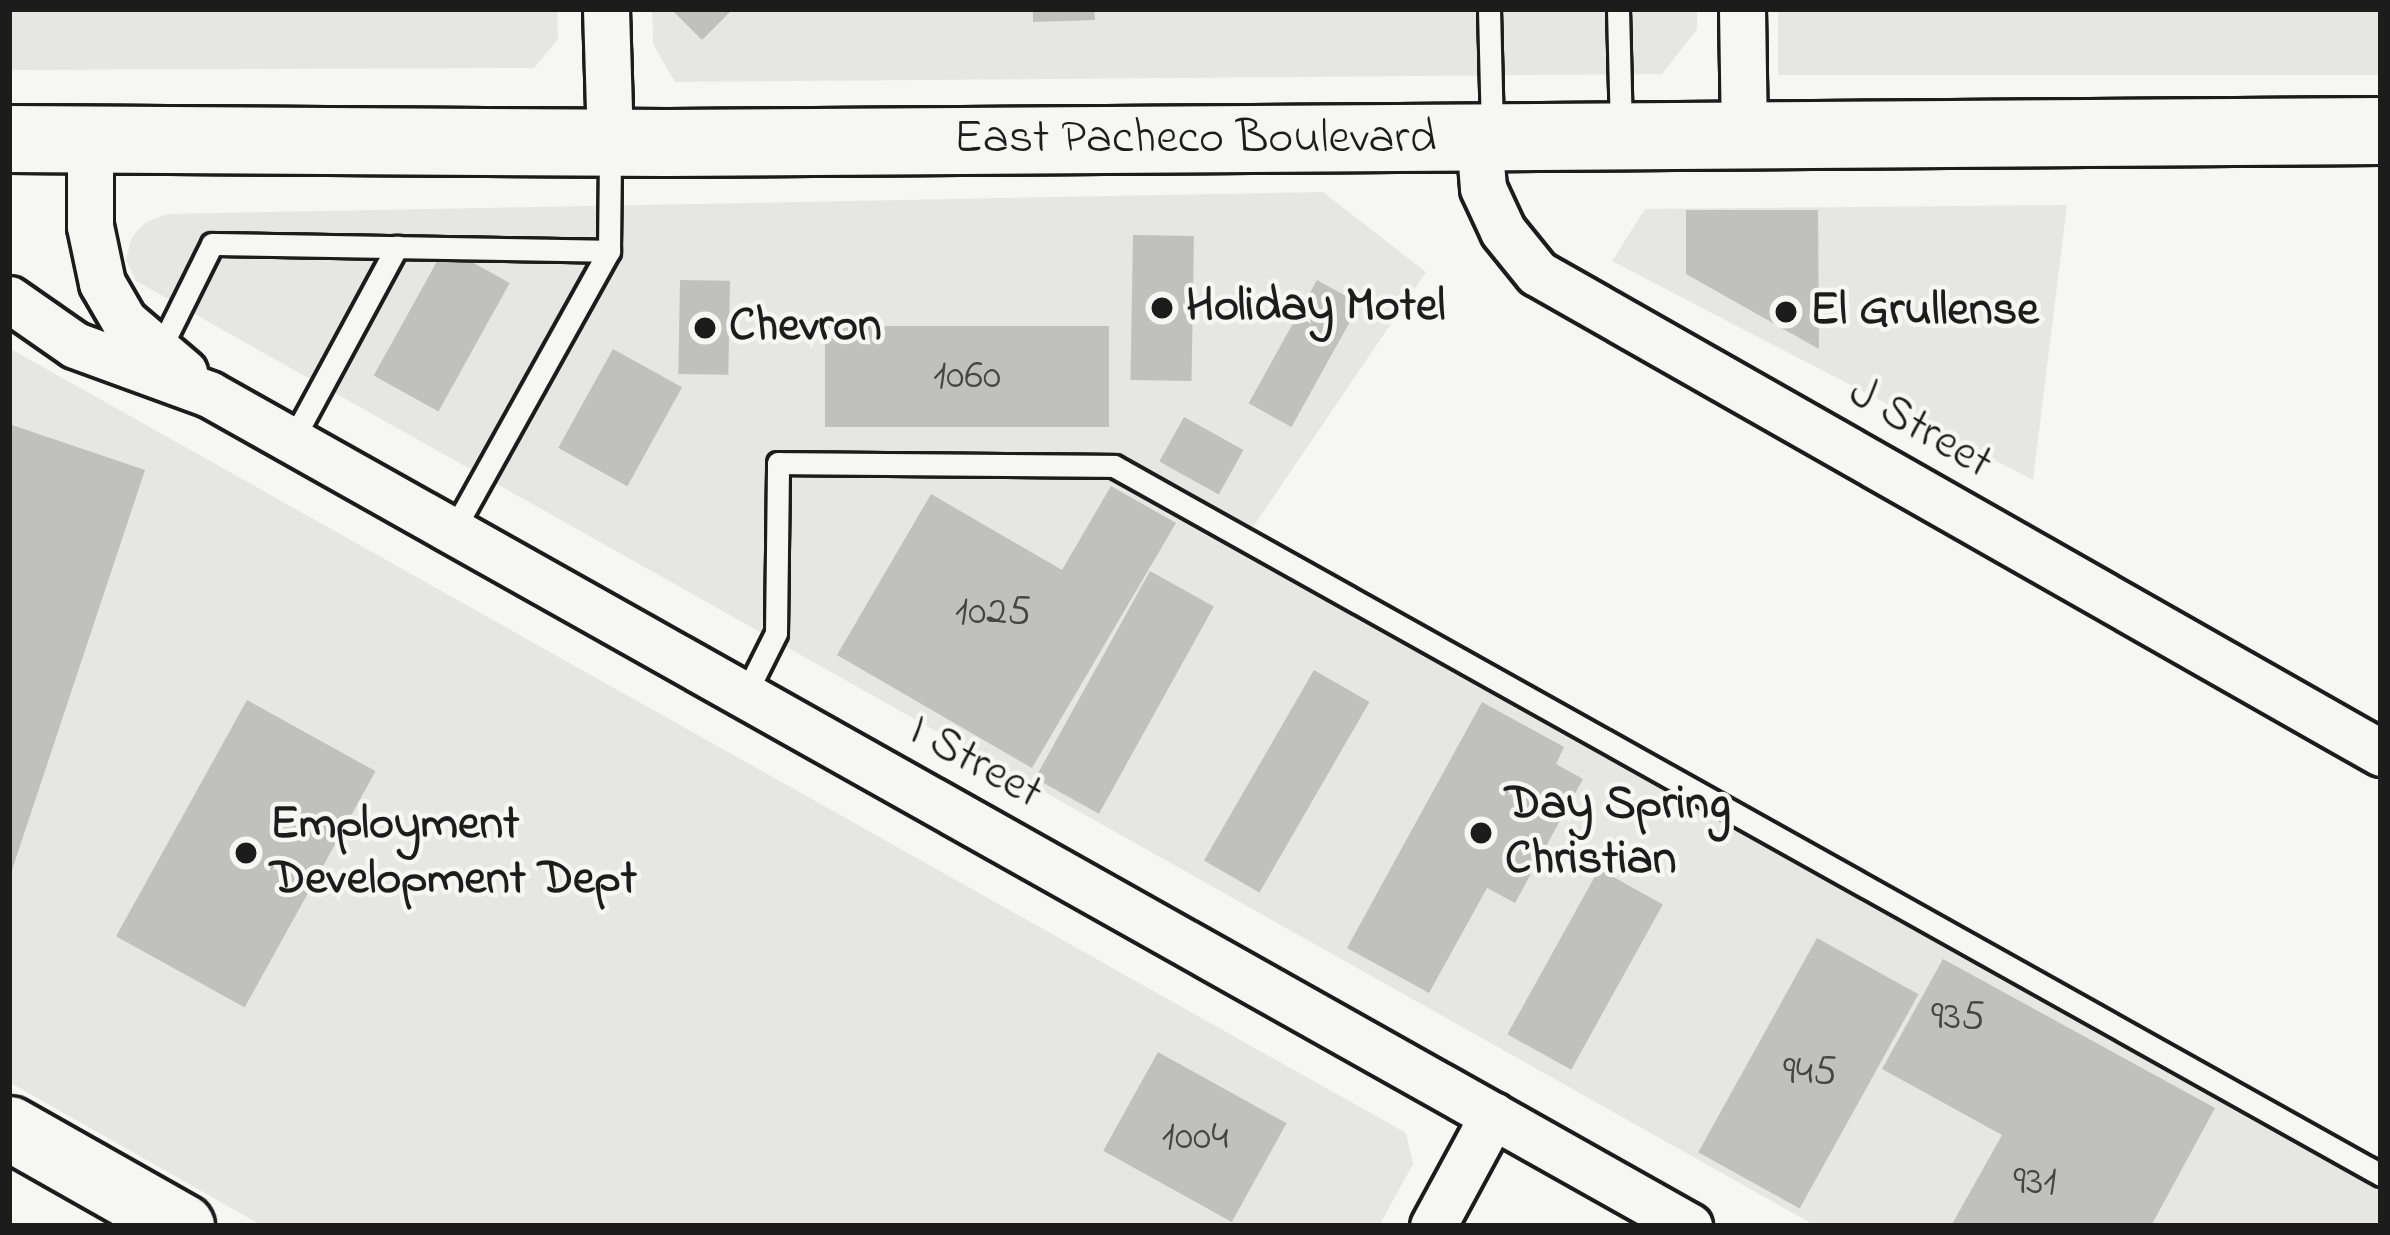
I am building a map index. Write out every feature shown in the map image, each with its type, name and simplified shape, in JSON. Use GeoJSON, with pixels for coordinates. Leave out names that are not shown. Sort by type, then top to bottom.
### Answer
{"type":"FeatureCollection","features":[{"type":"Feature","properties":{"kind":"highway","name":"East Pacheco Boulevard"},"geometry":{"type":"LineString","coordinates":[[9,139],[610,142],[2381,131]]}},
{"type":"Feature","properties":{"kind":"street"},"geometry":{"type":"LineString","coordinates":[[606,9],[610,142]]}},
{"type":"Feature","properties":{"kind":"street"},"geometry":{"type":"LineString","coordinates":[[1742,9],[1744,136]]}},
{"type":"Feature","properties":{"kind":"street","name":"J Street"},"geometry":{"type":"LineString","coordinates":[[1485,138],[1483,188],[1503,231],[1537,273],[2381,753]]}},
{"type":"Feature","properties":{"kind":"street","name":"I Street"},"geometry":{"type":"LineString","coordinates":[[90,139],[90,226],[102,283],[124,321],[209,394]]}},
{"type":"Feature","properties":{"kind":"street","name":"I Street"},"geometry":{"type":"LineString","coordinates":[[9,299],[75,345],[209,394],[1689,1226]]}},
{"type":"Feature","properties":{"kind":"street"},"geometry":{"type":"LineString","coordinates":[[1433,1226],[1493,1115]]}},
{"type":"Feature","properties":{"kind":"street"},"geometry":{"type":"LineString","coordinates":[[9,1128],[182,1226]]}},
{"type":"Feature","properties":{"kind":"lane"},"geometry":{"type":"LineString","coordinates":[[1485,138],[1490,9]]}},
{"type":"Feature","properties":{"kind":"lane"},"geometry":{"type":"LineString","coordinates":[[1618,9],[1621,137]]}},
{"type":"Feature","properties":{"kind":"lane"},"geometry":{"type":"LineString","coordinates":[[453,531],[609,251],[610,142]]}},
{"type":"Feature","properties":{"kind":"lane"},"geometry":{"type":"LineString","coordinates":[[159,351],[212,244],[609,251]]}},
{"type":"Feature","properties":{"kind":"lane"},"geometry":{"type":"LineString","coordinates":[[292,441],[397,247]]}},
{"type":"Feature","properties":{"kind":"lane"},"geometry":{"type":"LineString","coordinates":[[745,695],[776,633],[778,463],[1114,466],[2381,1175]]}},
{"type":"Feature","properties":{"kind":"shaded area"},"geometry":{"type":"Polygon","coordinates":[[[9,9],[557,9],[558,39],[534,68],[9,70],[9,9]]]}},
{"type":"Feature","properties":{"kind":"shaded area"},"geometry":{"type":"Polygon","coordinates":[[[652,9],[1697,9],[1697,29],[1662,74],[675,82],[653,44],[652,9]]]}},
{"type":"Feature","properties":{"kind":"shaded area"},"geometry":{"type":"Polygon","coordinates":[[[1778,9],[2381,9],[2381,75],[1778,75],[1778,9]]]}},
{"type":"Feature","properties":{"kind":"shaded area"},"geometry":{"type":"Polygon","coordinates":[[[1323,192],[1426,272],[1253,527],[2381,1165],[2381,1226],[1816,1226],[136,281],[126,260],[132,237],[146,222],[168,214],[1323,192]]]}},
{"type":"Feature","properties":{"kind":"shaded area"},"geometry":{"type":"Polygon","coordinates":[[[2067,205],[2033,480],[1612,261],[1645,209],[2067,205]]]}},
{"type":"Feature","properties":{"kind":"shaded area"},"geometry":{"type":"Polygon","coordinates":[[[9,348],[1406,1133],[1413,1164],[1379,1226],[263,1226],[9,1082],[9,348]]]}},
{"type":"Feature","properties":{"kind":"building"},"geometry":{"type":"Polygon","coordinates":[[[671,9],[733,9],[702,40],[671,9]]]}},
{"type":"Feature","properties":{"kind":"building"},"geometry":{"type":"Polygon","coordinates":[[[1033,9],[1094,9],[1095,20],[1033,22],[1033,9]]]}},
{"type":"Feature","properties":{"kind":"building","name":"El Grullense"},"geometry":{"type":"Polygon","coordinates":[[[1686,210],[1818,210],[1819,349],[1686,274],[1686,210]]]}},
{"type":"Feature","properties":{"kind":"building","name":"Holiday Motel"},"geometry":{"type":"Polygon","coordinates":[[[1133,235],[1194,236],[1191,381],[1130,380],[1133,235]]]}},
{"type":"Feature","properties":{"kind":"building"},"geometry":{"type":"Polygon","coordinates":[[[445,247],[510,283],[438,411],[374,376],[445,247]]]}},
{"type":"Feature","properties":{"kind":"building","name":"Chevron"},"geometry":{"type":"Polygon","coordinates":[[[680,280],[730,281],[728,375],[678,374],[680,280]]]}},
{"type":"Feature","properties":{"kind":"building"},"geometry":{"type":"Polygon","coordinates":[[[1317,280],[1360,304],[1291,427],[1249,403],[1317,280]]]}},
{"type":"Feature","properties":{"kind":"building"},"geometry":{"type":"Polygon","coordinates":[[[825,326],[1109,326],[1109,427],[825,427],[825,326]]]}},
{"type":"Feature","properties":{"kind":"building","name":"Chevron"},"geometry":{"type":"Polygon","coordinates":[[[613,349],[682,387],[627,486],[558,448],[613,349]]]}},
{"type":"Feature","properties":{"kind":"building"},"geometry":{"type":"Polygon","coordinates":[[[1184,417],[1243,450],[1219,495],[1159,462],[1184,417]]]}},
{"type":"Feature","properties":{"kind":"building"},"geometry":{"type":"Polygon","coordinates":[[[9,424],[145,470],[10,876],[9,876],[9,424]]]}},
{"type":"Feature","properties":{"kind":"building"},"geometry":{"type":"Polygon","coordinates":[[[1111,486],[1176,523],[1032,768],[837,655],[931,494],[1062,570],[1111,486]]]}},
{"type":"Feature","properties":{"kind":"building"},"geometry":{"type":"Polygon","coordinates":[[[1150,571],[1214,606],[1099,814],[1035,778],[1150,571]]]}},
{"type":"Feature","properties":{"kind":"building"},"geometry":{"type":"Polygon","coordinates":[[[1314,670],[1369,702],[1259,893],[1204,861],[1314,670]]]}},
{"type":"Feature","properties":{"kind":"building","name":"Employment Development Dept"},"geometry":{"type":"Polygon","coordinates":[[[247,700],[376,771],[245,1007],[116,936],[247,700]]]}},
{"type":"Feature","properties":{"kind":"building","name":"Day Spring Christian"},"geometry":{"type":"Polygon","coordinates":[[[1482,702],[1564,747],[1556,764],[1583,779],[1515,903],[1487,888],[1429,993],[1347,948],[1482,702]]]}},
{"type":"Feature","properties":{"kind":"building"},"geometry":{"type":"Polygon","coordinates":[[[1599,869],[1663,904],[1571,1070],[1507,1034],[1599,869]]]}},
{"type":"Feature","properties":{"kind":"building"},"geometry":{"type":"Polygon","coordinates":[[[1817,938],[1918,994],[1800,1209],[1698,1152],[1817,938]]]}},
{"type":"Feature","properties":{"kind":"building"},"geometry":{"type":"Polygon","coordinates":[[[1943,959],[2215,1108],[2151,1226],[1951,1226],[2002,1135],[1882,1069],[1943,959]]]}},
{"type":"Feature","properties":{"kind":"building"},"geometry":{"type":"Polygon","coordinates":[[[1158,1052],[1287,1123],[1232,1222],[1103,1151],[1158,1052]]]}},
{"type":"Feature","properties":{"kind":"place","name":"Holiday Motel"},"geometry":{"type":"Point","coordinates":[1162,308]}},
{"type":"Feature","properties":{"kind":"place","name":"El Grullense"},"geometry":{"type":"Point","coordinates":[1786,312]}},
{"type":"Feature","properties":{"kind":"place","name":"Chevron"},"geometry":{"type":"Point","coordinates":[705,328]}},
{"type":"Feature","properties":{"kind":"place","name":"Day Spring Christian"},"geometry":{"type":"Point","coordinates":[1481,833]}},
{"type":"Feature","properties":{"kind":"place","name":"Employment Development Dept"},"geometry":{"type":"Point","coordinates":[246,853]}}]}
